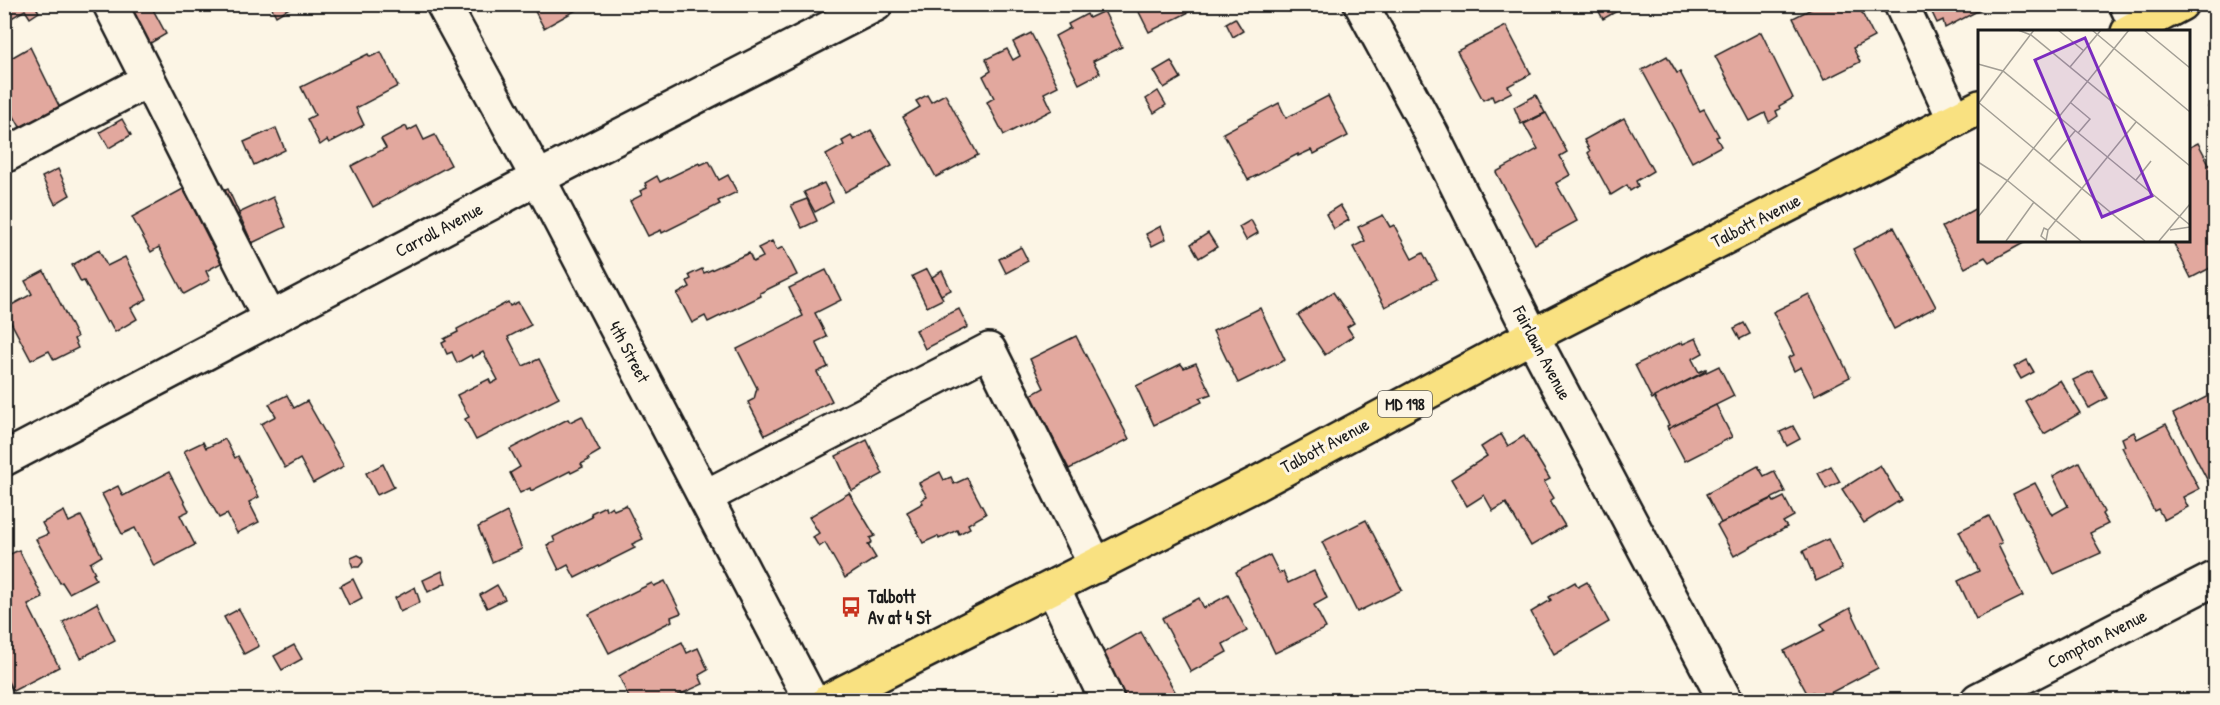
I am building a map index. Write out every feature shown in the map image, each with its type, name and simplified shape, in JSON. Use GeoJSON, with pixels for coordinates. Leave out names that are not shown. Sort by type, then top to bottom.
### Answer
{"type":"FeatureCollection","features":[{"type":"Feature","properties":{"kind":"main road"},"geometry":{"type":"LineString","coordinates":[[2131,21],[2181,4]]}},
{"type":"Feature","properties":{"kind":"main road","name":"Talbott Avenue"},"geometry":{"type":"LineString","coordinates":[[830,700],[1256,484],[1532,336],[1968,113]]}},
{"type":"Feature","properties":{"kind":"street"},"geometry":{"type":"LineString","coordinates":[[110,4],[270,319]]}},
{"type":"Feature","properties":{"kind":"street","name":"4th Street"},"geometry":{"type":"LineString","coordinates":[[443,4],[538,178],[812,700]]}},
{"type":"Feature","properties":{"kind":"street","name":"Carroll Avenue"},"geometry":{"type":"LineString","coordinates":[[4,459],[538,178],[876,4]]}},
{"type":"Feature","properties":{"kind":"street","name":"Fairlawn Avenue"},"geometry":{"type":"LineString","coordinates":[[1361,4],[1431,134],[1532,336],[1725,700]]}},
{"type":"Feature","properties":{"kind":"street"},"geometry":{"type":"LineString","coordinates":[[1901,4],[1968,113]]}},
{"type":"Feature","properties":{"kind":"street"},"geometry":{"type":"LineString","coordinates":[[4,156],[148,80]]}},
{"type":"Feature","properties":{"kind":"street"},"geometry":{"type":"LineString","coordinates":[[705,497],[989,350],[1096,566]]}},
{"type":"Feature","properties":{"kind":"street","name":"Compton Avenue"},"geometry":{"type":"LineString","coordinates":[[1978,700],[2216,578]]}},
{"type":"Feature","properties":{"kind":"street"},"geometry":{"type":"LineString","coordinates":[[1053,588],[1107,700]]}},
{"type":"Feature","properties":{"kind":"building"},"geometry":{"type":"Polygon","coordinates":[[[4,4],[44,4],[37,9],[39,12],[30,18],[25,10],[10,19],[4,4]]]}},
{"type":"Feature","properties":{"kind":"building"},"geometry":{"type":"Polygon","coordinates":[[[150,4],[166,34],[142,48],[125,16],[150,4]]]}},
{"type":"Feature","properties":{"kind":"building"},"geometry":{"type":"Polygon","coordinates":[[[270,4],[296,4],[276,16],[270,4]]]}},
{"type":"Feature","properties":{"kind":"building"},"geometry":{"type":"Polygon","coordinates":[[[531,4],[587,4],[544,28],[531,4]]]}},
{"type":"Feature","properties":{"kind":"building"},"geometry":{"type":"Polygon","coordinates":[[[1135,4],[1195,4],[1197,8],[1149,32],[1135,4]]]}},
{"type":"Feature","properties":{"kind":"building"},"geometry":{"type":"Polygon","coordinates":[[[1595,4],[1625,4],[1626,6],[1603,19],[1595,4]]]}},
{"type":"Feature","properties":{"kind":"building"},"geometry":{"type":"Polygon","coordinates":[[[1821,4],[1853,4],[1855,7],[1858,5],[1874,37],[1853,48],[1860,62],[1824,80],[1793,18],[1821,4]]]}},
{"type":"Feature","properties":{"kind":"building"},"geometry":{"type":"Polygon","coordinates":[[[1928,4],[1991,4],[1945,28],[1943,20],[1937,23],[1928,4]]]}},
{"type":"Feature","properties":{"kind":"building"},"geometry":{"type":"Polygon","coordinates":[[[1104,11],[1122,47],[1093,61],[1100,73],[1079,84],[1055,36],[1070,28],[1068,24],[1087,14],[1089,18],[1104,11]]]}},
{"type":"Feature","properties":{"kind":"building"},"geometry":{"type":"Polygon","coordinates":[[[1235,18],[1243,31],[1233,37],[1226,23],[1235,18]]]}},
{"type":"Feature","properties":{"kind":"building"},"geometry":{"type":"Polygon","coordinates":[[[1506,26],[1531,74],[1508,86],[1512,92],[1494,101],[1492,96],[1483,100],[1457,51],[1506,26]]]}},
{"type":"Feature","properties":{"kind":"building"},"geometry":{"type":"Polygon","coordinates":[[[1761,32],[1793,98],[1779,106],[1780,109],[1776,111],[1778,116],[1769,122],[1765,113],[1750,121],[1715,56],[1761,32]]]}},
{"type":"Feature","properties":{"kind":"building"},"geometry":{"type":"Polygon","coordinates":[[[1031,33],[1058,86],[1044,93],[1052,110],[1004,135],[987,102],[994,98],[983,76],[991,71],[986,59],[1007,49],[1013,60],[1020,56],[1013,42],[1031,33]]]}},
{"type":"Feature","properties":{"kind":"building"},"geometry":{"type":"Polygon","coordinates":[[[30,47],[60,108],[20,127],[4,98],[4,62],[30,47]]]}},
{"type":"Feature","properties":{"kind":"building"},"geometry":{"type":"Polygon","coordinates":[[[381,52],[398,86],[356,108],[364,125],[329,143],[327,140],[320,145],[307,119],[315,115],[301,87],[368,54],[370,57],[381,52]]]}},
{"type":"Feature","properties":{"kind":"building"},"geometry":{"type":"Polygon","coordinates":[[[1667,56],[1677,73],[1680,72],[1700,111],[1704,109],[1719,136],[1716,137],[1721,146],[1692,162],[1642,70],[1667,56]]]}},
{"type":"Feature","properties":{"kind":"building"},"geometry":{"type":"Polygon","coordinates":[[[1171,61],[1181,78],[1164,88],[1154,71],[1171,61]]]}},
{"type":"Feature","properties":{"kind":"building"},"geometry":{"type":"Polygon","coordinates":[[[2216,87],[2216,123],[2208,107],[2214,103],[2208,91],[2216,87]]]}},
{"type":"Feature","properties":{"kind":"building"},"geometry":{"type":"Polygon","coordinates":[[[1158,91],[1166,105],[1154,113],[1146,99],[1158,91]]]}},
{"type":"Feature","properties":{"kind":"building"},"geometry":{"type":"Polygon","coordinates":[[[945,94],[978,155],[936,177],[903,117],[920,107],[916,101],[927,95],[931,102],[945,94]]]}},
{"type":"Feature","properties":{"kind":"building"},"geometry":{"type":"Polygon","coordinates":[[[1536,95],[1545,113],[1521,124],[1514,107],[1536,95]]]}},
{"type":"Feature","properties":{"kind":"building"},"geometry":{"type":"Polygon","coordinates":[[[1328,96],[1348,136],[1314,154],[1311,150],[1298,156],[1298,154],[1248,180],[1223,133],[1279,103],[1286,118],[1328,96]]]}},
{"type":"Feature","properties":{"kind":"building"},"geometry":{"type":"Polygon","coordinates":[[[1546,113],[1567,152],[1560,156],[1570,175],[1556,183],[1577,221],[1535,244],[1496,172],[1538,149],[1524,124],[1546,113]]]}},
{"type":"Feature","properties":{"kind":"building"},"geometry":{"type":"Polygon","coordinates":[[[1624,118],[1653,171],[1636,181],[1638,186],[1630,191],[1627,185],[1611,195],[1588,153],[1590,151],[1584,140],[1624,118]]]}},
{"type":"Feature","properties":{"kind":"building"},"geometry":{"type":"Polygon","coordinates":[[[122,119],[131,135],[109,148],[100,132],[122,119]]]}},
{"type":"Feature","properties":{"kind":"building"},"geometry":{"type":"Polygon","coordinates":[[[406,126],[408,131],[417,126],[424,140],[435,135],[451,165],[373,207],[351,166],[386,148],[381,139],[406,126]]]}},
{"type":"Feature","properties":{"kind":"building"},"geometry":{"type":"Polygon","coordinates":[[[276,128],[285,150],[254,165],[244,142],[276,128]]]}},
{"type":"Feature","properties":{"kind":"building"},"geometry":{"type":"Polygon","coordinates":[[[871,130],[892,166],[845,192],[826,155],[844,145],[842,141],[851,136],[854,140],[871,130]]]}},
{"type":"Feature","properties":{"kind":"building"},"geometry":{"type":"Polygon","coordinates":[[[2198,143],[2216,177],[2216,265],[2191,278],[2173,242],[2190,242],[2190,147],[2198,143]]]}},
{"type":"Feature","properties":{"kind":"building"},"geometry":{"type":"Polygon","coordinates":[[[709,161],[719,180],[728,175],[737,192],[718,201],[720,204],[662,233],[661,230],[648,236],[630,201],[642,195],[640,191],[647,188],[645,183],[657,176],[660,182],[699,163],[700,165],[709,161]]]}},
{"type":"Feature","properties":{"kind":"building"},"geometry":{"type":"Polygon","coordinates":[[[58,169],[70,195],[55,204],[42,177],[58,169]]]}},
{"type":"Feature","properties":{"kind":"building"},"geometry":{"type":"Polygon","coordinates":[[[824,183],[833,202],[815,212],[804,192],[824,183]]]}},
{"type":"Feature","properties":{"kind":"building"},"geometry":{"type":"Polygon","coordinates":[[[183,189],[223,262],[206,271],[210,280],[184,294],[159,247],[151,252],[132,217],[183,189]]]}},
{"type":"Feature","properties":{"kind":"building"},"geometry":{"type":"Polygon","coordinates":[[[228,189],[239,213],[273,197],[286,227],[252,243],[239,214],[228,219],[217,194],[228,189]]]}},
{"type":"Feature","properties":{"kind":"building"},"geometry":{"type":"Polygon","coordinates":[[[807,199],[817,221],[802,228],[791,205],[807,199]]]}},
{"type":"Feature","properties":{"kind":"building"},"geometry":{"type":"Polygon","coordinates":[[[1340,205],[1349,220],[1334,229],[1326,214],[1340,205]]]}},
{"type":"Feature","properties":{"kind":"building"},"geometry":{"type":"Polygon","coordinates":[[[1978,207],[1978,242],[2025,242],[1989,262],[1985,257],[1965,268],[1942,227],[1978,207]]]}},
{"type":"Feature","properties":{"kind":"building"},"geometry":{"type":"Polygon","coordinates":[[[1383,215],[1390,227],[1394,225],[1412,259],[1423,253],[1437,279],[1385,307],[1353,247],[1365,241],[1358,227],[1383,215]]]}},
{"type":"Feature","properties":{"kind":"building"},"geometry":{"type":"Polygon","coordinates":[[[1251,220],[1258,233],[1246,240],[1239,227],[1251,220]]]}},
{"type":"Feature","properties":{"kind":"building"},"geometry":{"type":"Polygon","coordinates":[[[1161,226],[1166,239],[1152,246],[1146,234],[1161,226]]]}},
{"type":"Feature","properties":{"kind":"building"},"geometry":{"type":"Polygon","coordinates":[[[1894,227],[1936,307],[1894,329],[1853,249],[1894,227]]]}},
{"type":"Feature","properties":{"kind":"building"},"geometry":{"type":"Polygon","coordinates":[[[1208,233],[1217,247],[1199,258],[1191,244],[1208,233]]]}},
{"type":"Feature","properties":{"kind":"building"},"geometry":{"type":"Polygon","coordinates":[[[772,241],[777,250],[783,247],[797,275],[708,322],[705,316],[692,323],[677,294],[690,287],[687,281],[691,279],[689,275],[702,269],[704,273],[749,253],[753,262],[763,257],[758,248],[772,241]]]}},
{"type":"Feature","properties":{"kind":"building"},"geometry":{"type":"Polygon","coordinates":[[[1021,247],[1028,261],[1006,273],[999,259],[1021,247]]]}},
{"type":"Feature","properties":{"kind":"building"},"geometry":{"type":"Polygon","coordinates":[[[99,250],[107,266],[125,257],[147,299],[131,308],[137,319],[115,332],[109,321],[107,323],[84,281],[81,282],[72,265],[99,250]]]}},
{"type":"Feature","properties":{"kind":"building"},"geometry":{"type":"Polygon","coordinates":[[[927,269],[943,299],[927,307],[912,276],[927,269]]]}},
{"type":"Feature","properties":{"kind":"building"},"geometry":{"type":"Polygon","coordinates":[[[826,270],[841,300],[815,313],[827,337],[816,342],[828,367],[817,372],[832,401],[765,435],[748,402],[754,399],[757,388],[737,349],[803,316],[789,288],[826,270]]]}},
{"type":"Feature","properties":{"kind":"building"},"geometry":{"type":"Polygon","coordinates":[[[44,271],[77,337],[74,339],[78,348],[54,360],[49,351],[31,360],[4,309],[32,294],[25,281],[44,271]]]}},
{"type":"Feature","properties":{"kind":"building"},"geometry":{"type":"Polygon","coordinates":[[[942,271],[951,290],[941,295],[932,277],[942,271]]]}},
{"type":"Feature","properties":{"kind":"building"},"geometry":{"type":"Polygon","coordinates":[[[1333,292],[1354,323],[1347,327],[1353,336],[1325,355],[1298,315],[1333,292]]]}},
{"type":"Feature","properties":{"kind":"building"},"geometry":{"type":"Polygon","coordinates":[[[1809,294],[1850,377],[1815,395],[1801,367],[1794,371],[1788,358],[1794,355],[1773,312],[1809,294]]]}},
{"type":"Feature","properties":{"kind":"building"},"geometry":{"type":"Polygon","coordinates":[[[508,302],[510,306],[518,302],[531,325],[508,337],[523,366],[539,359],[559,398],[476,440],[465,419],[469,417],[457,395],[489,379],[491,384],[498,380],[483,352],[472,358],[471,355],[457,363],[452,352],[447,354],[442,343],[446,341],[444,339],[458,332],[457,329],[508,302]]]}},
{"type":"Feature","properties":{"kind":"building"},"geometry":{"type":"Polygon","coordinates":[[[1260,308],[1285,360],[1238,383],[1213,331],[1260,308]]]}},
{"type":"Feature","properties":{"kind":"building"},"geometry":{"type":"Polygon","coordinates":[[[959,309],[968,327],[925,349],[916,330],[959,309]]]}},
{"type":"Feature","properties":{"kind":"building"},"geometry":{"type":"Polygon","coordinates":[[[1744,323],[1750,334],[1740,339],[1734,328],[1744,323]]]}},
{"type":"Feature","properties":{"kind":"building"},"geometry":{"type":"Polygon","coordinates":[[[1076,336],[1129,439],[1069,469],[1031,395],[1044,388],[1030,359],[1076,336]]]}},
{"type":"Feature","properties":{"kind":"building"},"geometry":{"type":"Polygon","coordinates":[[[1696,338],[1703,353],[1692,359],[1699,372],[1706,369],[1706,371],[1652,399],[1635,365],[1682,342],[1683,344],[1696,338]]]}},
{"type":"Feature","properties":{"kind":"building"},"geometry":{"type":"Polygon","coordinates":[[[2027,360],[2034,372],[2021,379],[2014,367],[2027,360]]]}},
{"type":"Feature","properties":{"kind":"building"},"geometry":{"type":"Polygon","coordinates":[[[1196,363],[1211,394],[1200,398],[1202,402],[1154,425],[1136,386],[1181,364],[1184,368],[1196,363]]]}},
{"type":"Feature","properties":{"kind":"building"},"geometry":{"type":"Polygon","coordinates":[[[1719,366],[1734,396],[1668,429],[1669,425],[1654,397],[1719,366]]]}},
{"type":"Feature","properties":{"kind":"building"},"geometry":{"type":"Polygon","coordinates":[[[2092,371],[2107,398],[2089,408],[2073,380],[2092,371]]]}},
{"type":"Feature","properties":{"kind":"building"},"geometry":{"type":"Polygon","coordinates":[[[2060,380],[2080,413],[2044,434],[2025,401],[2060,380]]]}},
{"type":"Feature","properties":{"kind":"building"},"geometry":{"type":"Polygon","coordinates":[[[2216,392],[2216,485],[2211,487],[2173,414],[2216,392]]]}},
{"type":"Feature","properties":{"kind":"building"},"geometry":{"type":"Polygon","coordinates":[[[287,395],[294,408],[307,401],[344,466],[313,483],[300,459],[285,468],[261,424],[276,416],[269,404],[287,395]]]}},
{"type":"Feature","properties":{"kind":"building"},"geometry":{"type":"Polygon","coordinates":[[[1716,405],[1732,437],[1685,461],[1668,429],[1716,405]]]}},
{"type":"Feature","properties":{"kind":"building"},"geometry":{"type":"Polygon","coordinates":[[[582,416],[600,451],[581,464],[583,467],[571,473],[570,471],[531,491],[530,488],[520,493],[510,473],[520,467],[510,449],[568,419],[570,422],[582,416]]]}},
{"type":"Feature","properties":{"kind":"building"},"geometry":{"type":"Polygon","coordinates":[[[2166,424],[2199,489],[2183,497],[2188,507],[2164,520],[2158,509],[2154,511],[2122,447],[2125,446],[2122,438],[2134,432],[2137,439],[2166,424]]]}},
{"type":"Feature","properties":{"kind":"building"},"geometry":{"type":"Polygon","coordinates":[[[1793,426],[1800,439],[1787,446],[1780,432],[1793,426]]]}},
{"type":"Feature","properties":{"kind":"building"},"geometry":{"type":"Polygon","coordinates":[[[1501,434],[1508,446],[1524,436],[1550,479],[1544,482],[1554,498],[1550,501],[1565,526],[1531,546],[1506,503],[1493,511],[1484,495],[1467,506],[1451,479],[1487,456],[1481,447],[1501,434]]]}},
{"type":"Feature","properties":{"kind":"building"},"geometry":{"type":"Polygon","coordinates":[[[225,439],[235,458],[238,456],[259,497],[249,502],[259,522],[237,533],[227,514],[219,518],[184,451],[203,442],[206,448],[225,439]]]}},
{"type":"Feature","properties":{"kind":"building"},"geometry":{"type":"Polygon","coordinates":[[[867,440],[883,474],[852,491],[836,456],[867,440]]]}},
{"type":"Feature","properties":{"kind":"building"},"geometry":{"type":"Polygon","coordinates":[[[2079,462],[2108,524],[2090,533],[2101,553],[2054,574],[2013,494],[2035,483],[2052,515],[2068,506],[2053,476],[2079,462]]]}},
{"type":"Feature","properties":{"kind":"building"},"geometry":{"type":"Polygon","coordinates":[[[383,464],[394,487],[377,495],[366,473],[383,464]]]}},
{"type":"Feature","properties":{"kind":"building"},"geometry":{"type":"Polygon","coordinates":[[[1880,465],[1901,500],[1864,523],[1842,489],[1880,465]]]}},
{"type":"Feature","properties":{"kind":"building"},"geometry":{"type":"Polygon","coordinates":[[[1758,466],[1764,476],[1774,471],[1785,492],[1721,523],[1706,494],[1758,466]]]}},
{"type":"Feature","properties":{"kind":"building"},"geometry":{"type":"Polygon","coordinates":[[[1831,466],[1840,482],[1826,489],[1818,473],[1831,466]]]}},
{"type":"Feature","properties":{"kind":"building"},"geometry":{"type":"Polygon","coordinates":[[[169,472],[189,511],[180,515],[195,545],[154,566],[135,528],[122,534],[102,494],[118,486],[123,496],[169,472]]]}},
{"type":"Feature","properties":{"kind":"building"},"geometry":{"type":"Polygon","coordinates":[[[940,472],[944,480],[951,477],[954,484],[967,478],[986,514],[968,524],[970,528],[959,534],[957,530],[939,539],[938,536],[923,543],[907,512],[923,503],[921,500],[927,497],[919,483],[940,472]]]}},
{"type":"Feature","properties":{"kind":"building"},"geometry":{"type":"Polygon","coordinates":[[[849,493],[875,536],[870,538],[872,542],[868,545],[876,558],[845,578],[825,543],[819,547],[813,537],[819,533],[809,517],[849,493]]]}},
{"type":"Feature","properties":{"kind":"building"},"geometry":{"type":"Polygon","coordinates":[[[1784,497],[1794,516],[1783,522],[1787,527],[1734,556],[1717,525],[1772,499],[1774,502],[1784,497]]]}},
{"type":"Feature","properties":{"kind":"building"},"geometry":{"type":"Polygon","coordinates":[[[626,505],[643,539],[632,544],[635,548],[575,578],[568,565],[559,570],[547,545],[555,542],[553,537],[592,517],[591,513],[605,506],[606,510],[612,506],[614,510],[626,505]]]}},
{"type":"Feature","properties":{"kind":"building"},"geometry":{"type":"Polygon","coordinates":[[[64,511],[69,522],[81,516],[102,556],[90,563],[96,579],[69,593],[62,582],[60,583],[36,539],[48,534],[42,523],[64,511]]]}},
{"type":"Feature","properties":{"kind":"building"},"geometry":{"type":"Polygon","coordinates":[[[507,512],[522,549],[492,562],[478,527],[507,512]]]}},
{"type":"Feature","properties":{"kind":"building"},"geometry":{"type":"Polygon","coordinates":[[[1989,516],[2002,543],[1998,545],[2023,596],[1976,619],[1958,581],[1979,571],[1959,531],[1989,516]]]}},
{"type":"Feature","properties":{"kind":"building"},"geometry":{"type":"Polygon","coordinates":[[[1366,520],[1402,590],[1357,612],[1322,542],[1366,520]]]}},
{"type":"Feature","properties":{"kind":"building"},"geometry":{"type":"Polygon","coordinates":[[[1828,539],[1842,569],[1816,581],[1803,551],[1828,539]]]}},
{"type":"Feature","properties":{"kind":"building"},"geometry":{"type":"Polygon","coordinates":[[[19,550],[43,598],[28,605],[59,667],[13,691],[4,674],[4,557],[19,550]]]}},
{"type":"Feature","properties":{"kind":"building"},"geometry":{"type":"Polygon","coordinates":[[[358,555],[362,557],[363,562],[359,567],[353,567],[351,558],[358,555]]]}},
{"type":"Feature","properties":{"kind":"building"},"geometry":{"type":"Polygon","coordinates":[[[1270,555],[1279,573],[1283,572],[1288,583],[1314,571],[1327,598],[1314,605],[1326,628],[1275,653],[1236,572],[1270,555]]]}},
{"type":"Feature","properties":{"kind":"building"},"geometry":{"type":"Polygon","coordinates":[[[442,571],[446,583],[428,592],[423,580],[442,571]]]}},
{"type":"Feature","properties":{"kind":"building"},"geometry":{"type":"Polygon","coordinates":[[[353,579],[362,598],[349,605],[340,586],[353,579]]]}},
{"type":"Feature","properties":{"kind":"building"},"geometry":{"type":"Polygon","coordinates":[[[665,581],[681,613],[671,617],[672,621],[609,653],[589,614],[652,583],[654,586],[665,581]]]}},
{"type":"Feature","properties":{"kind":"building"},"geometry":{"type":"Polygon","coordinates":[[[1575,582],[1578,587],[1587,582],[1609,622],[1554,654],[1531,612],[1551,600],[1549,597],[1575,582]]]}},
{"type":"Feature","properties":{"kind":"building"},"geometry":{"type":"Polygon","coordinates":[[[497,585],[505,599],[487,608],[480,595],[497,585]]]}},
{"type":"Feature","properties":{"kind":"building"},"geometry":{"type":"Polygon","coordinates":[[[415,587],[420,602],[400,612],[395,598],[415,587]]]}},
{"type":"Feature","properties":{"kind":"building"},"geometry":{"type":"Polygon","coordinates":[[[1228,595],[1247,631],[1223,644],[1227,652],[1191,672],[1162,618],[1199,598],[1204,608],[1228,595]]]}},
{"type":"Feature","properties":{"kind":"building"},"geometry":{"type":"Polygon","coordinates":[[[97,603],[115,640],[81,658],[63,622],[97,603]]]}},
{"type":"Feature","properties":{"kind":"building"},"geometry":{"type":"Polygon","coordinates":[[[1850,608],[1878,668],[1817,700],[1813,692],[1808,695],[1784,651],[1825,630],[1821,624],[1850,608]]]}},
{"type":"Feature","properties":{"kind":"building"},"geometry":{"type":"Polygon","coordinates":[[[239,609],[259,646],[244,654],[224,617],[239,609]]]}},
{"type":"Feature","properties":{"kind":"building"},"geometry":{"type":"Polygon","coordinates":[[[1141,632],[1177,695],[1169,700],[1120,700],[1100,655],[1141,632]]]}},
{"type":"Feature","properties":{"kind":"building"},"geometry":{"type":"Polygon","coordinates":[[[682,642],[687,653],[698,648],[708,670],[699,675],[703,684],[668,700],[630,700],[619,676],[682,642]]]}},
{"type":"Feature","properties":{"kind":"building"},"geometry":{"type":"Polygon","coordinates":[[[294,645],[302,659],[282,670],[274,656],[294,645]]]}},
{"type":"Feature","properties":{"kind":"building"},"geometry":{"type":"Polygon","coordinates":[[[1054,690],[1060,700],[1032,700],[1054,690]]]}},
{"type":"Feature","properties":{"kind":"place","name":"Talbott Av at 4 St"},"geometry":{"type":"Point","coordinates":[851,607]}}]}
